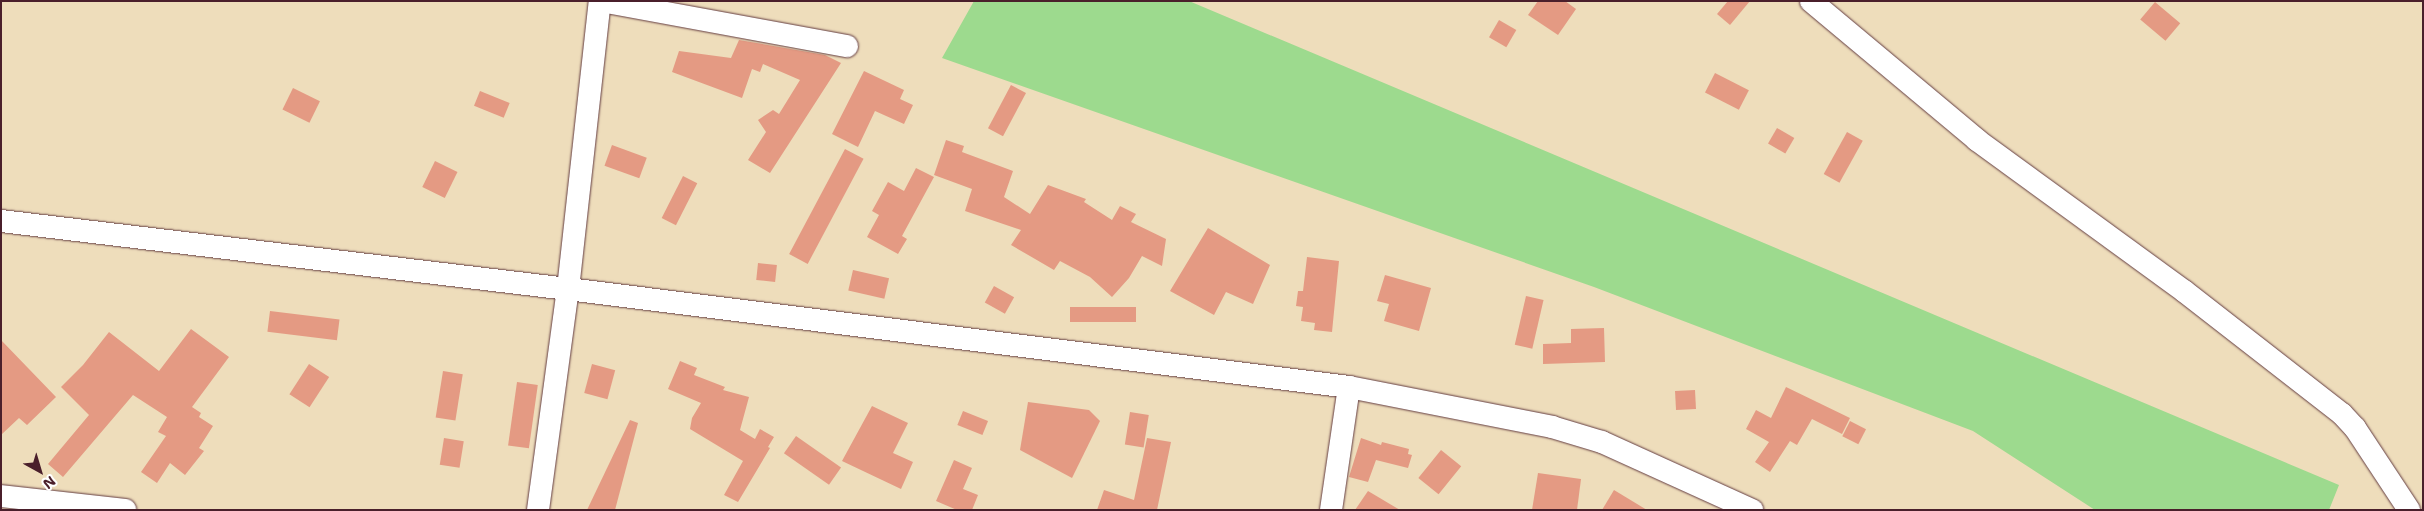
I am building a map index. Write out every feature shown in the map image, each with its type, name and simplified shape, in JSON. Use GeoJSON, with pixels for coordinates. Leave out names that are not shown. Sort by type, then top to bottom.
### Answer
{"type":"FeatureCollection","features":[{"type":"Feature","properties":{"kind":"street"},"geometry":{"type":"LineString","coordinates":[[538,510],[568,289],[601,1],[847,46]]}},
{"type":"Feature","properties":{"kind":"street"},"geometry":{"type":"LineString","coordinates":[[1811,1],[1978,140],[2184,291],[2342,414],[2355,428],[2409,510]]}},
{"type":"Feature","properties":{"kind":"street"},"geometry":{"type":"LineString","coordinates":[[1,221],[568,289],[1349,387],[1552,427],[1602,442],[1752,510]]}},
{"type":"Feature","properties":{"kind":"street"},"geometry":{"type":"LineString","coordinates":[[1331,510],[1349,387]]}},
{"type":"Feature","properties":{"kind":"street"},"geometry":{"type":"LineString","coordinates":[[1,496],[126,510]]}},
{"type":"Feature","properties":{"kind":"green space"},"geometry":{"type":"Polygon","coordinates":[[[974,1],[1189,1],[2339,485],[2329,510],[2095,510],[1973,431],[1594,287],[942,58],[974,1]]]}},
{"type":"Feature","properties":{"kind":"building"},"geometry":{"type":"Polygon","coordinates":[[[1538,1],[1565,1],[1576,9],[1558,35],[1528,15],[1538,1]]]}},
{"type":"Feature","properties":{"kind":"building"},"geometry":{"type":"Polygon","coordinates":[[[1728,1],[1750,1],[1730,25],[1717,14],[1728,1]]]}},
{"type":"Feature","properties":{"kind":"building"},"geometry":{"type":"Polygon","coordinates":[[[2155,2],[2180,23],[2165,41],[2140,20],[2155,2]]]}},
{"type":"Feature","properties":{"kind":"building"},"geometry":{"type":"Polygon","coordinates":[[[1499,20],[1516,30],[1506,47],[1489,37],[1499,20]]]}},
{"type":"Feature","properties":{"kind":"building"},"geometry":{"type":"Polygon","coordinates":[[[739,40],[825,55],[841,63],[770,173],[748,160],[766,132],[758,120],[773,110],[779,114],[800,80],[763,64],[760,72],[752,69],[742,98],[672,72],[679,51],[731,58],[739,40]]]}},
{"type":"Feature","properties":{"kind":"building"},"geometry":{"type":"Polygon","coordinates":[[[864,71],[904,90],[900,99],[913,105],[904,124],[875,111],[858,147],[832,134],[864,71]]]}},
{"type":"Feature","properties":{"kind":"building"},"geometry":{"type":"Polygon","coordinates":[[[1715,73],[1749,90],[1739,110],[1705,93],[1715,73]]]}},
{"type":"Feature","properties":{"kind":"building"},"geometry":{"type":"Polygon","coordinates":[[[1011,85],[1026,93],[1003,136],[988,128],[1011,85]]]}},
{"type":"Feature","properties":{"kind":"building"},"geometry":{"type":"Polygon","coordinates":[[[293,88],[320,101],[309,123],[282,110],[293,88]]]}},
{"type":"Feature","properties":{"kind":"building"},"geometry":{"type":"Polygon","coordinates":[[[480,91],[510,103],[504,118],[474,106],[480,91]]]}},
{"type":"Feature","properties":{"kind":"building"},"geometry":{"type":"Polygon","coordinates":[[[1777,128],[1794,138],[1785,154],[1768,144],[1777,128]]]}},
{"type":"Feature","properties":{"kind":"building"},"geometry":{"type":"Polygon","coordinates":[[[1847,132],[1863,141],[1839,183],[1824,174],[1847,132]]]}},
{"type":"Feature","properties":{"kind":"building"},"geometry":{"type":"Polygon","coordinates":[[[946,140],[964,146],[962,152],[1013,171],[1004,197],[1030,214],[1048,185],[1086,199],[1084,202],[1112,220],[1120,206],[1136,214],[1131,222],[1166,239],[1162,266],[1142,256],[1129,278],[1112,297],[1090,277],[1060,261],[1054,270],[1011,245],[1021,230],[965,211],[972,189],[934,175],[946,140]]]}},
{"type":"Feature","properties":{"kind":"building"},"geometry":{"type":"Polygon","coordinates":[[[612,145],[647,158],[639,178],[604,166],[612,145]]]}},
{"type":"Feature","properties":{"kind":"building"},"geometry":{"type":"Polygon","coordinates":[[[845,149],[864,159],[808,264],[789,254],[845,149]]]}},
{"type":"Feature","properties":{"kind":"building"},"geometry":{"type":"Polygon","coordinates":[[[435,161],[457,172],[445,198],[422,187],[435,161]]]}},
{"type":"Feature","properties":{"kind":"building"},"geometry":{"type":"Polygon","coordinates":[[[916,168],[934,177],[902,236],[907,239],[898,254],[867,237],[879,215],[872,211],[888,182],[904,191],[916,168]]]}},
{"type":"Feature","properties":{"kind":"building"},"geometry":{"type":"Polygon","coordinates":[[[683,176],[697,183],[676,225],[662,218],[683,176]]]}},
{"type":"Feature","properties":{"kind":"building"},"geometry":{"type":"Polygon","coordinates":[[[1208,228],[1270,265],[1253,304],[1226,292],[1214,315],[1170,291],[1208,228]]]}},
{"type":"Feature","properties":{"kind":"building"},"geometry":{"type":"Polygon","coordinates":[[[1307,257],[1339,261],[1332,332],[1314,330],[1315,323],[1301,321],[1303,307],[1296,306],[1298,291],[1303,291],[1307,257]]]}},
{"type":"Feature","properties":{"kind":"building"},"geometry":{"type":"Polygon","coordinates":[[[758,263],[777,265],[775,282],[756,280],[758,263]]]}},
{"type":"Feature","properties":{"kind":"building"},"geometry":{"type":"Polygon","coordinates":[[[853,270],[889,278],[884,299],[848,290],[853,270]]]}},
{"type":"Feature","properties":{"kind":"building"},"geometry":{"type":"Polygon","coordinates":[[[1385,275],[1431,288],[1419,331],[1384,321],[1389,304],[1377,301],[1385,275]]]}},
{"type":"Feature","properties":{"kind":"building"},"geometry":{"type":"Polygon","coordinates":[[[994,286],[1014,297],[1005,314],[985,303],[994,286]]]}},
{"type":"Feature","properties":{"kind":"building"},"geometry":{"type":"Polygon","coordinates":[[[1526,296],[1544,300],[1532,349],[1515,345],[1526,296]]]}},
{"type":"Feature","properties":{"kind":"building"},"geometry":{"type":"Polygon","coordinates":[[[1070,307],[1136,307],[1136,322],[1070,322],[1070,307]]]}},
{"type":"Feature","properties":{"kind":"building"},"geometry":{"type":"Polygon","coordinates":[[[270,311],[339,320],[337,340],[267,332],[270,311]]]}},
{"type":"Feature","properties":{"kind":"building"},"geometry":{"type":"Polygon","coordinates":[[[1604,328],[1605,362],[1543,364],[1543,344],[1571,343],[1571,329],[1604,328]]]}},
{"type":"Feature","properties":{"kind":"building"},"geometry":{"type":"Polygon","coordinates":[[[191,329],[229,357],[192,407],[201,413],[199,417],[213,426],[199,448],[204,451],[185,475],[170,463],[157,483],[141,472],[166,436],[158,432],[167,417],[133,395],[63,477],[48,464],[89,415],[61,387],[83,365],[109,332],[159,371],[191,329]]]}},
{"type":"Feature","properties":{"kind":"building"},"geometry":{"type":"Polygon","coordinates":[[[1,340],[56,397],[27,425],[19,418],[1,435],[1,340]]]}},
{"type":"Feature","properties":{"kind":"building"},"geometry":{"type":"Polygon","coordinates":[[[680,361],[697,368],[694,375],[725,387],[723,390],[749,397],[740,430],[755,439],[760,429],[774,437],[768,447],[770,448],[738,502],[724,495],[743,461],[690,429],[692,418],[701,403],[668,389],[680,361]]]}},
{"type":"Feature","properties":{"kind":"building"},"geometry":{"type":"Polygon","coordinates":[[[309,364],[329,377],[310,407],[289,394],[309,364]]]}},
{"type":"Feature","properties":{"kind":"building"},"geometry":{"type":"Polygon","coordinates":[[[592,364],[615,370],[607,399],[584,393],[592,364]]]}},
{"type":"Feature","properties":{"kind":"building"},"geometry":{"type":"Polygon","coordinates":[[[443,371],[463,374],[455,421],[436,417],[443,371]]]}},
{"type":"Feature","properties":{"kind":"building"},"geometry":{"type":"Polygon","coordinates":[[[517,382],[538,385],[529,448],[508,445],[517,382]]]}},
{"type":"Feature","properties":{"kind":"building"},"geometry":{"type":"Polygon","coordinates":[[[1786,387],[1850,418],[1842,434],[1812,419],[1797,445],[1790,441],[1770,472],[1755,462],[1769,442],[1746,429],[1756,410],[1771,418],[1786,387]]]}},
{"type":"Feature","properties":{"kind":"building"},"geometry":{"type":"Polygon","coordinates":[[[1695,390],[1696,409],[1676,410],[1675,391],[1695,390]]]}},
{"type":"Feature","properties":{"kind":"building"},"geometry":{"type":"Polygon","coordinates":[[[1028,402],[1089,410],[1100,421],[1072,478],[1020,450],[1028,402]]]}},
{"type":"Feature","properties":{"kind":"building"},"geometry":{"type":"Polygon","coordinates":[[[872,406],[908,423],[893,453],[913,462],[901,489],[842,461],[872,406]]]}},
{"type":"Feature","properties":{"kind":"building"},"geometry":{"type":"Polygon","coordinates":[[[963,411],[988,421],[982,435],[957,425],[963,411]]]}},
{"type":"Feature","properties":{"kind":"building"},"geometry":{"type":"Polygon","coordinates":[[[1130,412],[1149,415],[1144,448],[1125,445],[1130,412]]]}},
{"type":"Feature","properties":{"kind":"building"},"geometry":{"type":"Polygon","coordinates":[[[630,420],[638,423],[615,510],[587,510],[630,420]]]}},
{"type":"Feature","properties":{"kind":"building"},"geometry":{"type":"Polygon","coordinates":[[[1850,421],[1866,429],[1858,444],[1842,436],[1850,421]]]}},
{"type":"Feature","properties":{"kind":"building"},"geometry":{"type":"Polygon","coordinates":[[[796,436],[841,468],[829,485],[784,453],[796,436]]]}},
{"type":"Feature","properties":{"kind":"building"},"geometry":{"type":"Polygon","coordinates":[[[444,438],[464,441],[460,468],[440,465],[444,438]]]}},
{"type":"Feature","properties":{"kind":"building"},"geometry":{"type":"Polygon","coordinates":[[[1147,438],[1171,442],[1157,510],[1097,510],[1104,490],[1134,500],[1147,438]]]}},
{"type":"Feature","properties":{"kind":"building"},"geometry":{"type":"Polygon","coordinates":[[[1361,438],[1381,445],[1382,442],[1409,449],[1408,454],[1412,455],[1408,468],[1376,460],[1368,482],[1349,477],[1361,438]]]}},
{"type":"Feature","properties":{"kind":"building"},"geometry":{"type":"Polygon","coordinates":[[[1441,450],[1461,466],[1439,494],[1418,478],[1441,450]]]}},
{"type":"Feature","properties":{"kind":"building"},"geometry":{"type":"Polygon","coordinates":[[[954,460],[972,468],[963,489],[978,495],[972,510],[957,510],[936,501],[954,460]]]}},
{"type":"Feature","properties":{"kind":"building"},"geometry":{"type":"Polygon","coordinates":[[[1538,473],[1581,479],[1577,510],[1532,510],[1538,473]]]}},
{"type":"Feature","properties":{"kind":"building"},"geometry":{"type":"Polygon","coordinates":[[[1614,490],[1647,510],[1602,510],[1614,490]]]}},
{"type":"Feature","properties":{"kind":"building"},"geometry":{"type":"Polygon","coordinates":[[[1368,491],[1400,510],[1355,510],[1368,491]]]}}]}
